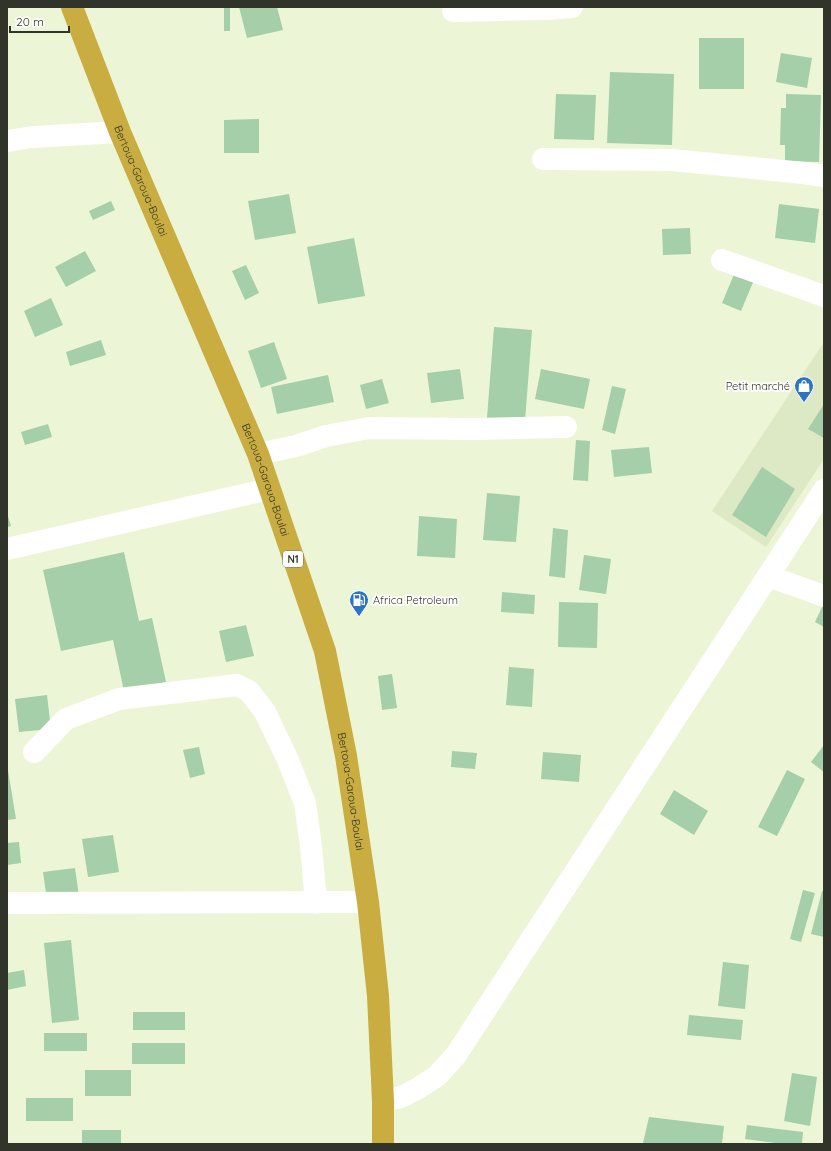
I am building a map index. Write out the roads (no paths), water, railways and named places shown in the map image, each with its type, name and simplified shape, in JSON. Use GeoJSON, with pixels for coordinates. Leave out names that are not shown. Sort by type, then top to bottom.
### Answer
{"type":"FeatureCollection","features":[{"type":"Feature","properties":{"kind":"highway","name":"Bertoua-Garoua-Boulai"},"geometry":{"type":"LineString","coordinates":[[72,7],[120,132],[258,454],[325,650],[346,756],[368,902],[378,996],[383,1101],[382,1144]]}},
{"type":"Feature","properties":{"kind":"street"},"geometry":{"type":"LineString","coordinates":[[453,11],[572,7]]}},
{"type":"Feature","properties":{"kind":"street"},"geometry":{"type":"LineString","coordinates":[[7,140],[120,132]]}},
{"type":"Feature","properties":{"kind":"street"},"geometry":{"type":"LineString","coordinates":[[543,159],[672,160],[824,176]]}},
{"type":"Feature","properties":{"kind":"street"},"geometry":{"type":"LineString","coordinates":[[722,260],[824,296]]}},
{"type":"Feature","properties":{"kind":"street"},"geometry":{"type":"LineString","coordinates":[[258,454],[296,446],[326,436],[369,428],[472,430],[566,427]]}},
{"type":"Feature","properties":{"kind":"street"},"geometry":{"type":"LineString","coordinates":[[7,549],[269,489]]}},
{"type":"Feature","properties":{"kind":"street"},"geometry":{"type":"LineString","coordinates":[[383,1101],[401,1097],[417,1089],[437,1076],[456,1055],[824,490]]}},
{"type":"Feature","properties":{"kind":"street"},"geometry":{"type":"LineString","coordinates":[[768,576],[824,596]]}},
{"type":"Feature","properties":{"kind":"street"},"geometry":{"type":"LineString","coordinates":[[34,752],[66,719],[119,698],[237,685],[250,691],[265,712],[287,758],[305,803],[311,846],[316,903]]}},
{"type":"Feature","properties":{"kind":"street"},"geometry":{"type":"LineString","coordinates":[[7,903],[368,902]]}},
{"type":"Feature","properties":{"kind":"place","name":"Petit marché"},"geometry":{"type":"Point","coordinates":[804,403]}},
{"type":"Feature","properties":{"kind":"place","name":"Africa Petroleum"},"geometry":{"type":"Point","coordinates":[359,617]}}]}
